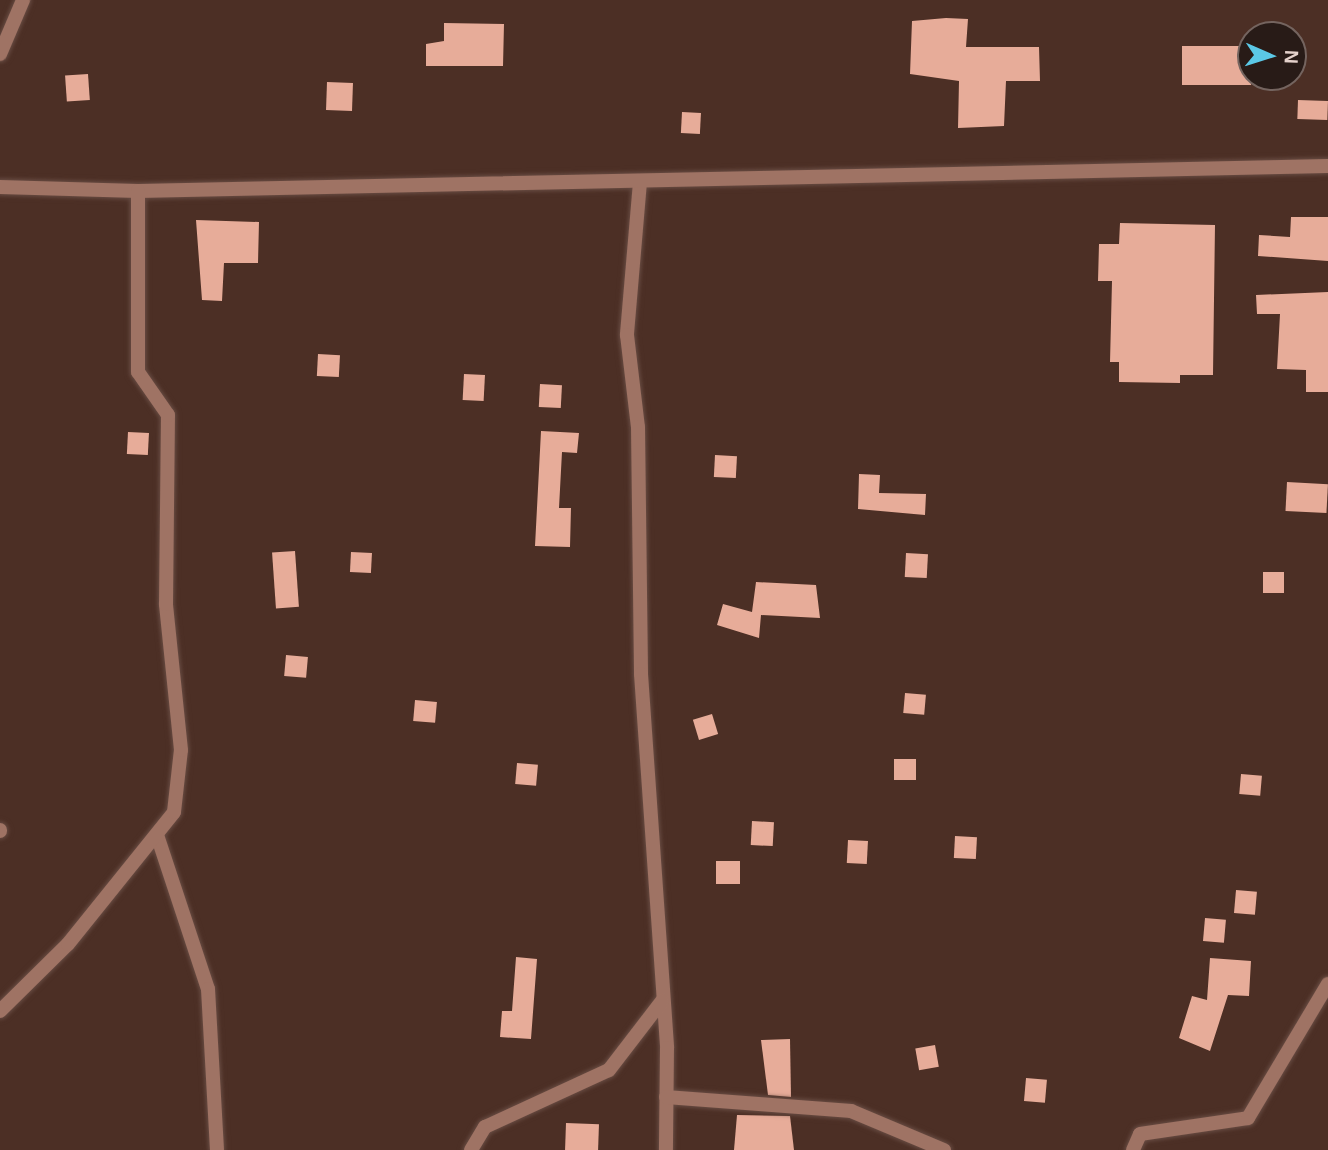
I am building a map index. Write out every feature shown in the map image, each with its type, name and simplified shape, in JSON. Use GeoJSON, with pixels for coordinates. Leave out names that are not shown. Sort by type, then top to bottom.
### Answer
{"type":"FeatureCollection","features":[{"type":"Feature","properties":{"kind":"street"},"geometry":{"type":"LineString","coordinates":[[0,54],[23,0]]}},
{"type":"Feature","properties":{"kind":"street"},"geometry":{"type":"LineString","coordinates":[[0,187],[138,191],[1328,166]]}},
{"type":"Feature","properties":{"kind":"street"},"geometry":{"type":"LineString","coordinates":[[640,182],[627,335],[638,427],[641,674],[663,1001],[666,1150]]}},
{"type":"Feature","properties":{"kind":"street"},"geometry":{"type":"LineString","coordinates":[[0,1011],[68,944],[174,812],[181,750],[166,604],[168,415],[138,372],[138,191]]}},
{"type":"Feature","properties":{"kind":"street"},"geometry":{"type":"LineString","coordinates":[[156,835],[208,989],[217,1150]]}},
{"type":"Feature","properties":{"kind":"street"},"geometry":{"type":"LineString","coordinates":[[1133,1150],[1140,1134],[1248,1118],[1328,984]]}},
{"type":"Feature","properties":{"kind":"street"},"geometry":{"type":"LineString","coordinates":[[471,1150],[485,1127],[609,1070],[663,1001]]}},
{"type":"Feature","properties":{"kind":"street"},"geometry":{"type":"LineString","coordinates":[[666,1097],[851,1111],[944,1150]]}},
{"type":"Feature","properties":{"kind":"building"},"geometry":{"type":"Polygon","coordinates":[[[968,19],[966,47],[1039,47],[1040,81],[1006,81],[1004,126],[958,128],[959,81],[910,74],[912,21],[968,19]]]}},
{"type":"Feature","properties":{"kind":"building"},"geometry":{"type":"Polygon","coordinates":[[[444,23],[504,24],[503,66],[426,66],[426,44],[444,41],[444,23]]]}},
{"type":"Feature","properties":{"kind":"building"},"geometry":{"type":"Polygon","coordinates":[[[1182,46],[1237,46],[1237,85],[1182,85],[1182,46]]]}},
{"type":"Feature","properties":{"kind":"building"},"geometry":{"type":"Polygon","coordinates":[[[88,74],[90,100],[67,102],[65,76],[88,74]]]}},
{"type":"Feature","properties":{"kind":"building"},"geometry":{"type":"Polygon","coordinates":[[[327,82],[353,83],[352,111],[326,110],[327,82]]]}},
{"type":"Feature","properties":{"kind":"building"},"geometry":{"type":"Polygon","coordinates":[[[1298,100],[1328,101],[1327,120],[1297,119],[1298,100]]]}},
{"type":"Feature","properties":{"kind":"building"},"geometry":{"type":"Polygon","coordinates":[[[682,112],[701,113],[700,134],[681,133],[682,112]]]}},
{"type":"Feature","properties":{"kind":"building"},"geometry":{"type":"Polygon","coordinates":[[[1291,217],[1328,217],[1328,261],[1258,256],[1259,235],[1290,237],[1291,217]]]}},
{"type":"Feature","properties":{"kind":"building"},"geometry":{"type":"Polygon","coordinates":[[[196,220],[259,222],[258,263],[224,263],[222,301],[202,300],[196,220]]]}},
{"type":"Feature","properties":{"kind":"building"},"geometry":{"type":"Polygon","coordinates":[[[1120,223],[1215,225],[1213,375],[1180,375],[1180,383],[1119,382],[1119,362],[1110,362],[1112,281],[1098,281],[1099,244],[1119,244],[1120,223]]]}},
{"type":"Feature","properties":{"kind":"building"},"geometry":{"type":"Polygon","coordinates":[[[1328,292],[1328,392],[1306,392],[1306,370],[1277,369],[1280,314],[1257,314],[1256,295],[1328,292]]]}},
{"type":"Feature","properties":{"kind":"building"},"geometry":{"type":"Polygon","coordinates":[[[318,354],[340,355],[339,377],[317,376],[318,354]]]}},
{"type":"Feature","properties":{"kind":"building"},"geometry":{"type":"Polygon","coordinates":[[[464,374],[485,375],[484,401],[463,400],[464,374]]]}},
{"type":"Feature","properties":{"kind":"building"},"geometry":{"type":"Polygon","coordinates":[[[540,384],[562,385],[561,408],[539,407],[540,384]]]}},
{"type":"Feature","properties":{"kind":"building"},"geometry":{"type":"Polygon","coordinates":[[[541,431],[579,433],[577,453],[562,452],[559,508],[571,508],[570,547],[535,546],[541,431]]]}},
{"type":"Feature","properties":{"kind":"building"},"geometry":{"type":"Polygon","coordinates":[[[128,432],[149,433],[148,455],[127,454],[128,432]]]}},
{"type":"Feature","properties":{"kind":"building"},"geometry":{"type":"Polygon","coordinates":[[[715,455],[737,456],[736,478],[714,477],[715,455]]]}},
{"type":"Feature","properties":{"kind":"building"},"geometry":{"type":"Polygon","coordinates":[[[859,474],[880,475],[879,493],[926,494],[925,515],[858,509],[859,474]]]}},
{"type":"Feature","properties":{"kind":"building"},"geometry":{"type":"Polygon","coordinates":[[[1287,482],[1328,484],[1326,513],[1285,511],[1287,482]]]}},
{"type":"Feature","properties":{"kind":"building"},"geometry":{"type":"Polygon","coordinates":[[[295,551],[299,607],[276,608],[272,553],[295,551]]]}},
{"type":"Feature","properties":{"kind":"building"},"geometry":{"type":"Polygon","coordinates":[[[351,552],[372,553],[371,573],[350,572],[351,552]]]}},
{"type":"Feature","properties":{"kind":"building"},"geometry":{"type":"Polygon","coordinates":[[[906,553],[928,554],[927,578],[905,577],[906,553]]]}},
{"type":"Feature","properties":{"kind":"building"},"geometry":{"type":"Polygon","coordinates":[[[1263,572],[1284,572],[1284,593],[1263,593],[1263,572]]]}},
{"type":"Feature","properties":{"kind":"building"},"geometry":{"type":"Polygon","coordinates":[[[756,582],[816,585],[820,618],[761,615],[759,638],[717,625],[723,604],[752,612],[756,582]]]}},
{"type":"Feature","properties":{"kind":"building"},"geometry":{"type":"Polygon","coordinates":[[[286,655],[308,657],[306,678],[284,676],[286,655]]]}},
{"type":"Feature","properties":{"kind":"building"},"geometry":{"type":"Polygon","coordinates":[[[905,693],[926,695],[924,715],[903,713],[905,693]]]}},
{"type":"Feature","properties":{"kind":"building"},"geometry":{"type":"Polygon","coordinates":[[[415,700],[437,702],[435,723],[413,721],[415,700]]]}},
{"type":"Feature","properties":{"kind":"building"},"geometry":{"type":"Polygon","coordinates":[[[712,714],[718,734],[699,740],[693,720],[712,714]]]}},
{"type":"Feature","properties":{"kind":"building"},"geometry":{"type":"Polygon","coordinates":[[[894,759],[916,759],[916,780],[894,780],[894,759]]]}},
{"type":"Feature","properties":{"kind":"building"},"geometry":{"type":"Polygon","coordinates":[[[517,763],[538,765],[536,786],[515,784],[517,763]]]}},
{"type":"Feature","properties":{"kind":"building"},"geometry":{"type":"Polygon","coordinates":[[[1241,774],[1262,776],[1260,796],[1239,794],[1241,774]]]}},
{"type":"Feature","properties":{"kind":"building"},"geometry":{"type":"Polygon","coordinates":[[[752,821],[774,822],[773,846],[751,845],[752,821]]]}},
{"type":"Feature","properties":{"kind":"building"},"geometry":{"type":"Polygon","coordinates":[[[955,836],[977,837],[976,859],[954,858],[955,836]]]}},
{"type":"Feature","properties":{"kind":"building"},"geometry":{"type":"Polygon","coordinates":[[[848,840],[868,841],[867,864],[847,863],[848,840]]]}},
{"type":"Feature","properties":{"kind":"building"},"geometry":{"type":"Polygon","coordinates":[[[716,861],[740,861],[740,884],[716,884],[716,861]]]}},
{"type":"Feature","properties":{"kind":"building"},"geometry":{"type":"Polygon","coordinates":[[[1236,890],[1257,892],[1255,915],[1234,913],[1236,890]]]}},
{"type":"Feature","properties":{"kind":"building"},"geometry":{"type":"Polygon","coordinates":[[[1205,918],[1226,920],[1224,943],[1203,941],[1205,918]]]}},
{"type":"Feature","properties":{"kind":"building"},"geometry":{"type":"Polygon","coordinates":[[[516,957],[537,959],[531,1039],[500,1037],[502,1011],[512,1011],[516,957]]]}},
{"type":"Feature","properties":{"kind":"building"},"geometry":{"type":"Polygon","coordinates":[[[1210,958],[1251,961],[1249,996],[1228,995],[1210,1051],[1179,1038],[1192,996],[1207,1000],[1210,958]]]}},
{"type":"Feature","properties":{"kind":"building"},"geometry":{"type":"Polygon","coordinates":[[[790,1039],[791,1097],[768,1095],[761,1040],[790,1039]]]}},
{"type":"Feature","properties":{"kind":"building"},"geometry":{"type":"Polygon","coordinates":[[[935,1045],[939,1067],[919,1070],[915,1048],[935,1045]]]}},
{"type":"Feature","properties":{"kind":"building"},"geometry":{"type":"Polygon","coordinates":[[[1026,1078],[1047,1080],[1045,1103],[1024,1101],[1026,1078]]]}},
{"type":"Feature","properties":{"kind":"building"},"geometry":{"type":"Polygon","coordinates":[[[737,1115],[790,1116],[794,1150],[734,1150],[737,1115]]]}},
{"type":"Feature","properties":{"kind":"building"},"geometry":{"type":"Polygon","coordinates":[[[566,1123],[599,1124],[598,1150],[565,1150],[566,1123]]]}}]}
